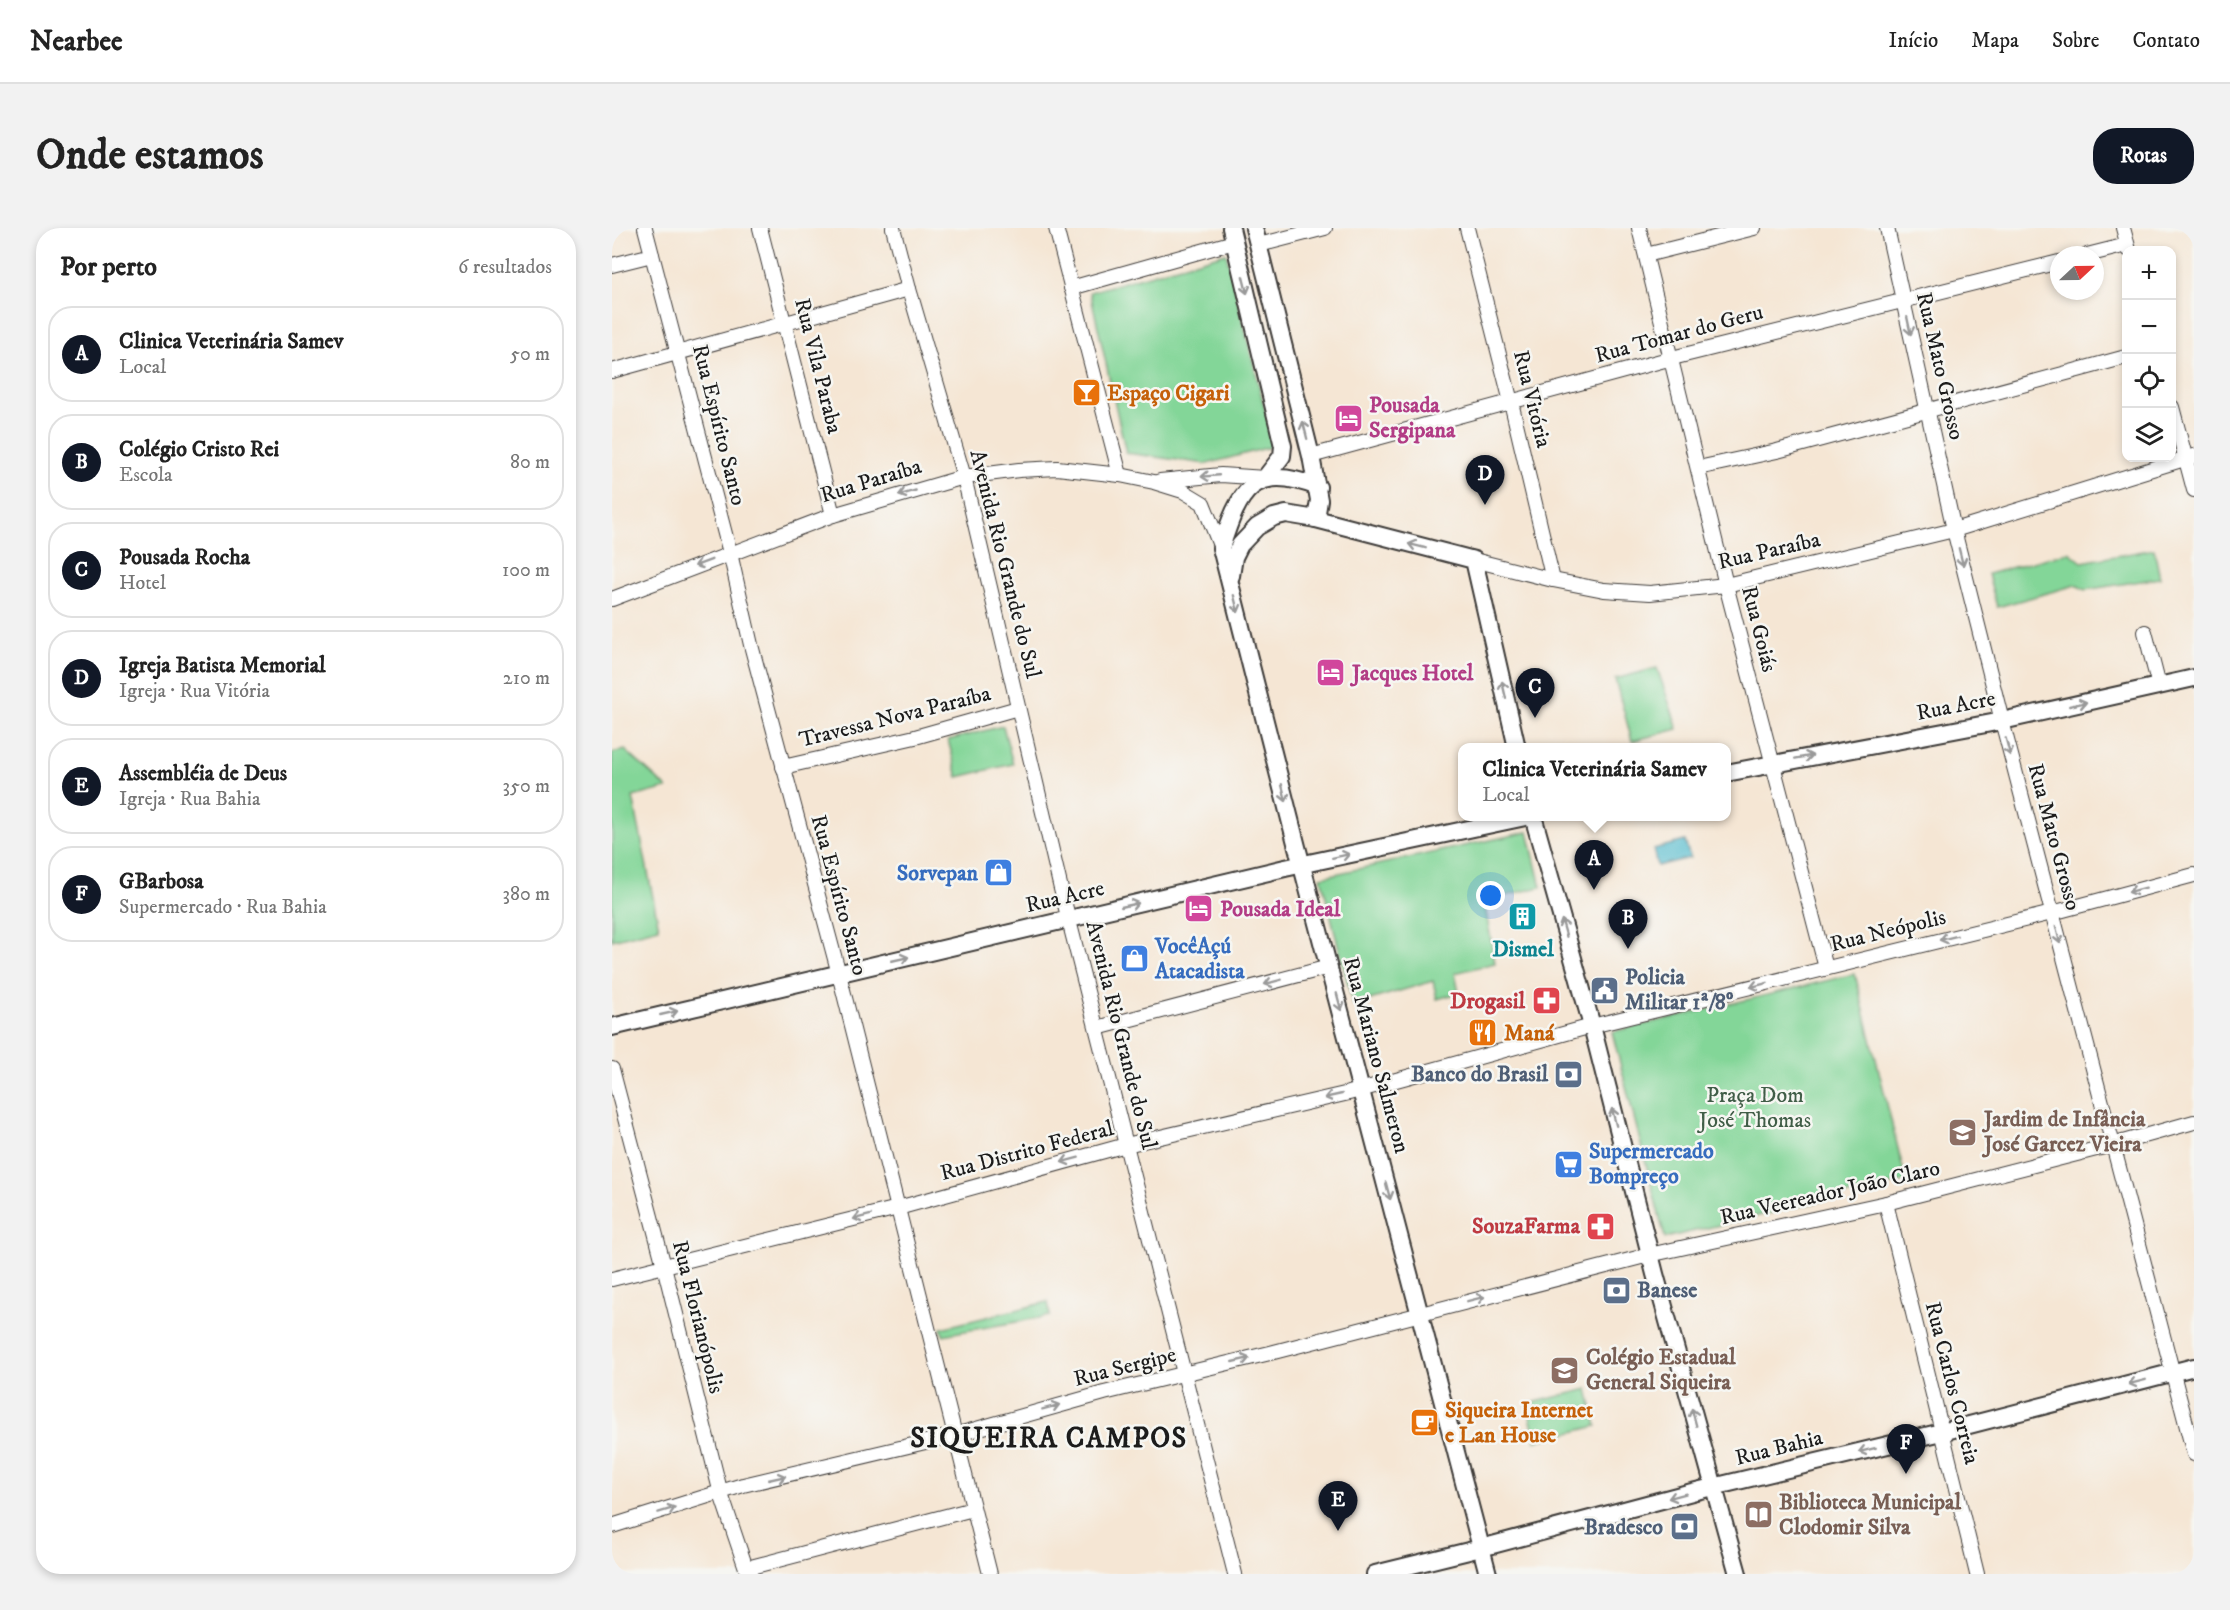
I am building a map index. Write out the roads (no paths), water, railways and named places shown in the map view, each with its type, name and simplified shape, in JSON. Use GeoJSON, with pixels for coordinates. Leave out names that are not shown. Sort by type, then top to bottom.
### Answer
{"type":"FeatureCollection","features":[{"type":"Feature","properties":{"kind":"main road"},"geometry":{"type":"LineString","coordinates":[[1221,548],[1230,520],[1245,495],[1253,485],[1265,478],[1282,456],[1283,446],[1233,235]]}},
{"type":"Feature","properties":{"kind":"main road"},"geometry":{"type":"LineString","coordinates":[[1257,236],[1318,488],[1316,519]]}},
{"type":"Feature","properties":{"kind":"main road"},"geometry":{"type":"LineString","coordinates":[[1265,478],[1297,480],[1318,488]]}},
{"type":"Feature","properties":{"kind":"main road","name":"Rua Paraíba"},"geometry":{"type":"LineString","coordinates":[[1230,579],[1239,545],[1257,527],[1274,517],[1286,514],[1316,519],[1474,560]]}},
{"type":"Feature","properties":{"kind":"main road","name":"Rua Mariano Salmeron"},"geometry":{"type":"LineString","coordinates":[[1221,548],[1488,1574]]}},
{"type":"Feature","properties":{"kind":"main road"},"geometry":{"type":"LineString","coordinates":[[1474,560],[1516,743]]}},
{"type":"Feature","properties":{"kind":"main road","name":"Rua Acre"},"geometry":{"type":"LineString","coordinates":[[1731,772],[2001,721],[2194,678]]}},
{"type":"Feature","properties":{"kind":"main road","name":"Rua Acre"},"geometry":{"type":"LineString","coordinates":[[612,1027],[1302,864],[1508,821]]}},
{"type":"Feature","properties":{"kind":"main road"},"geometry":{"type":"LineString","coordinates":[[1533,821],[1592,1026],[1650,1255],[1738,1574]]}},
{"type":"Feature","properties":{"kind":"main road","name":"Rua Bahia"},"geometry":{"type":"LineString","coordinates":[[1374,1574],[2194,1367]]}},
{"type":"Feature","properties":{"kind":"street","name":"Rua Espírito Santo"},"geometry":{"type":"LineString","coordinates":[[645,228],[730,553],[751,645],[839,974],[990,1574]]}},
{"type":"Feature","properties":{"kind":"street","name":"Rua Vila Paraba"},"geometry":{"type":"LineString","coordinates":[[760,228],[834,515]]}},
{"type":"Feature","properties":{"kind":"street","name":"Avenida Rio Grande do Sul"},"geometry":{"type":"LineString","coordinates":[[893,228],[964,477],[1070,919],[1235,1574]]}},
{"type":"Feature","properties":{"kind":"street"},"geometry":{"type":"LineString","coordinates":[[1056,228],[1120,475]]}},
{"type":"Feature","properties":{"kind":"street"},"geometry":{"type":"LineString","coordinates":[[1257,236],[1324,228]]}},
{"type":"Feature","properties":{"kind":"street","name":"Rua Vitória"},"geometry":{"type":"LineString","coordinates":[[1467,228],[1553,580]]}},
{"type":"Feature","properties":{"kind":"street","name":"Rua Goiás"},"geometry":{"type":"LineString","coordinates":[[1639,228],[1726,585],[1826,968]]}},
{"type":"Feature","properties":{"kind":"street"},"geometry":{"type":"LineString","coordinates":[[1646,255],[1754,228]]}},
{"type":"Feature","properties":{"kind":"street","name":"Rua Mato Grosso"},"geometry":{"type":"LineString","coordinates":[[1887,228],[1954,530],[2001,721],[2194,1454]]}},
{"type":"Feature","properties":{"kind":"street"},"geometry":{"type":"LineString","coordinates":[[2123,228],[2128,246]]}},
{"type":"Feature","properties":{"kind":"street"},"geometry":{"type":"LineString","coordinates":[[1071,288],[1233,235]]}},
{"type":"Feature","properties":{"kind":"street"},"geometry":{"type":"LineString","coordinates":[[2104,252],[2122,249]]}},
{"type":"Feature","properties":{"kind":"street"},"geometry":{"type":"LineString","coordinates":[[612,266],[652,255]]}},
{"type":"Feature","properties":{"kind":"street","name":"Rua Tomar do Geru"},"geometry":{"type":"LineString","coordinates":[[1311,456],[1672,358],[2050,264]]}},
{"type":"Feature","properties":{"kind":"street"},"geometry":{"type":"LineString","coordinates":[[612,371],[909,289]]}},
{"type":"Feature","properties":{"kind":"street"},"geometry":{"type":"LineString","coordinates":[[1698,468],[1777,451],[2122,358]]}},
{"type":"Feature","properties":{"kind":"street"},"geometry":{"type":"LineString","coordinates":[[2172,408],[2190,458],[2194,490]]}},
{"type":"Feature","properties":{"kind":"street","name":"Rua Paraíba"},"geometry":{"type":"LineString","coordinates":[[1474,560],[1604,590],[1650,593],[1726,585],[1954,530],[2190,458]]}},
{"type":"Feature","properties":{"kind":"street","name":"Rua Paraíba"},"geometry":{"type":"LineString","coordinates":[[612,598],[834,515],[964,477],[1057,468],[1120,475],[1155,482]]}},
{"type":"Feature","properties":{"kind":"street"},"geometry":{"type":"LineString","coordinates":[[1155,482],[1221,475],[1265,478]]}},
{"type":"Feature","properties":{"kind":"street"},"geometry":{"type":"LineString","coordinates":[[1155,482],[1183,491],[1203,503],[1221,548]]}},
{"type":"Feature","properties":{"kind":"street"},"geometry":{"type":"LineString","coordinates":[[2145,632],[2159,686]]}},
{"type":"Feature","properties":{"kind":"street","name":"Travessa Nova Paraíba"},"geometry":{"type":"LineString","coordinates":[[783,767],[915,737],[1018,708]]}},
{"type":"Feature","properties":{"kind":"street","name":"Rua Neópolis"},"geometry":{"type":"LineString","coordinates":[[1592,1026],[2052,913],[2194,875]]}},
{"type":"Feature","properties":{"kind":"street"},"geometry":{"type":"LineString","coordinates":[[1097,1028],[1329,967]]}},
{"type":"Feature","properties":{"kind":"street","name":"Rua Distrito Federal"},"geometry":{"type":"LineString","coordinates":[[612,1279],[898,1208],[1126,1145],[1361,1089],[1592,1026]]}},
{"type":"Feature","properties":{"kind":"street","name":"Rua Florianópolis"},"geometry":{"type":"LineString","coordinates":[[612,1069],[721,1494],[747,1571]]}},
{"type":"Feature","properties":{"kind":"street","name":"Rua Veereador João Claro"},"geometry":{"type":"LineString","coordinates":[[1650,1255],[1886,1203],[2194,1122]]}},
{"type":"Feature","properties":{"kind":"street","name":"Rua Carlos Correia"},"geometry":{"type":"LineString","coordinates":[[1886,1203],[1977,1574]]}},
{"type":"Feature","properties":{"kind":"street","name":"Rua Sergipe"},"geometry":{"type":"LineString","coordinates":[[612,1526],[721,1494],[743,1485],[955,1435],[1104,1393],[1270,1353],[1650,1255]]}},
{"type":"Feature","properties":{"kind":"street"},"geometry":{"type":"LineString","coordinates":[[747,1571],[973,1509]]}},
{"type":"Feature","properties":{"kind":"water"},"geometry":{"type":"Polygon","coordinates":[[[1685,841],[1690,858],[1657,866],[1653,849],[1685,841]]]}},
{"type":"Feature","properties":{"kind":"place","name":"Espaço Cigari"},"geometry":{"type":"Point","coordinates":[1086,393]}},
{"type":"Feature","properties":{"kind":"place","name":"Pousada Sergipana"},"geometry":{"type":"Point","coordinates":[1348,418]}},
{"type":"Feature","properties":{"kind":"place","name":"Igreja Batista Memorial"},"geometry":{"type":"Point","coordinates":[1485,505]}},
{"type":"Feature","properties":{"kind":"place","name":"Jacques Hotel"},"geometry":{"type":"Point","coordinates":[1331,673]}},
{"type":"Feature","properties":{"kind":"place","name":"Pousada Rocha"},"geometry":{"type":"Point","coordinates":[1535,718]}},
{"type":"Feature","properties":{"kind":"place","name":"Sorvepan"},"geometry":{"type":"Point","coordinates":[999,873]}},
{"type":"Feature","properties":{"kind":"place","name":"Clinica Veterinária Samev"},"geometry":{"type":"Point","coordinates":[1594,890]}},
{"type":"Feature","properties":{"kind":"place","name":"Pousada Ideal"},"geometry":{"type":"Point","coordinates":[1199,909]}},
{"type":"Feature","properties":{"kind":"place","name":"Dismel"},"geometry":{"type":"Point","coordinates":[1523,917]}},
{"type":"Feature","properties":{"kind":"place","name":"Colégio Cristo Rei"},"geometry":{"type":"Point","coordinates":[1628,949]}},
{"type":"Feature","properties":{"kind":"place","name":"VocêAçú Atacadista"},"geometry":{"type":"Point","coordinates":[1134,959]}},
{"type":"Feature","properties":{"kind":"place","name":"Policia Militar 1ª/8º"},"geometry":{"type":"Point","coordinates":[1604,990]}},
{"type":"Feature","properties":{"kind":"place","name":"Drogasil"},"geometry":{"type":"Point","coordinates":[1546,1001]}},
{"type":"Feature","properties":{"kind":"place","name":"Maná"},"geometry":{"type":"Point","coordinates":[1483,1033]}},
{"type":"Feature","properties":{"kind":"place","name":"Banco do Brasil"},"geometry":{"type":"Point","coordinates":[1569,1074]}},
{"type":"Feature","properties":{"kind":"place","name":"Jardim de Infância José Garcez Vieira"},"geometry":{"type":"Point","coordinates":[1963,1132]}},
{"type":"Feature","properties":{"kind":"place","name":"Supermercado Bompreço"},"geometry":{"type":"Point","coordinates":[1568,1164]}},
{"type":"Feature","properties":{"kind":"place","name":"SouzaFarma"},"geometry":{"type":"Point","coordinates":[1601,1226]}},
{"type":"Feature","properties":{"kind":"place","name":"Banese"},"geometry":{"type":"Point","coordinates":[1616,1290]}},
{"type":"Feature","properties":{"kind":"place","name":"Colégio Estadual General Siqueira"},"geometry":{"type":"Point","coordinates":[1565,1370]}},
{"type":"Feature","properties":{"kind":"place","name":"Siqueira Internet e Lan House"},"geometry":{"type":"Point","coordinates":[1424,1423]}},
{"type":"Feature","properties":{"kind":"place","name":"GBarbosa"},"geometry":{"type":"Point","coordinates":[1906,1474]}},
{"type":"Feature","properties":{"kind":"place","name":"Biblioteca Municipal Clodomir Silva"},"geometry":{"type":"Point","coordinates":[1758,1515]}},
{"type":"Feature","properties":{"kind":"place","name":"Bradesco"},"geometry":{"type":"Point","coordinates":[1684,1527]}},
{"type":"Feature","properties":{"kind":"place","name":"Assembléia de Deus"},"geometry":{"type":"Point","coordinates":[1338,1531]}},
{"type":"Feature","properties":{"kind":"district","name":"SIQUEIRA CAMPOS"},"geometry":{"type":"Point","coordinates":[1049,1438]}},
{"type":"Feature","properties":{"kind":"park label","name":"Praça Dom José Thomas"},"geometry":{"type":"Point","coordinates":[1755,1108]}}]}
